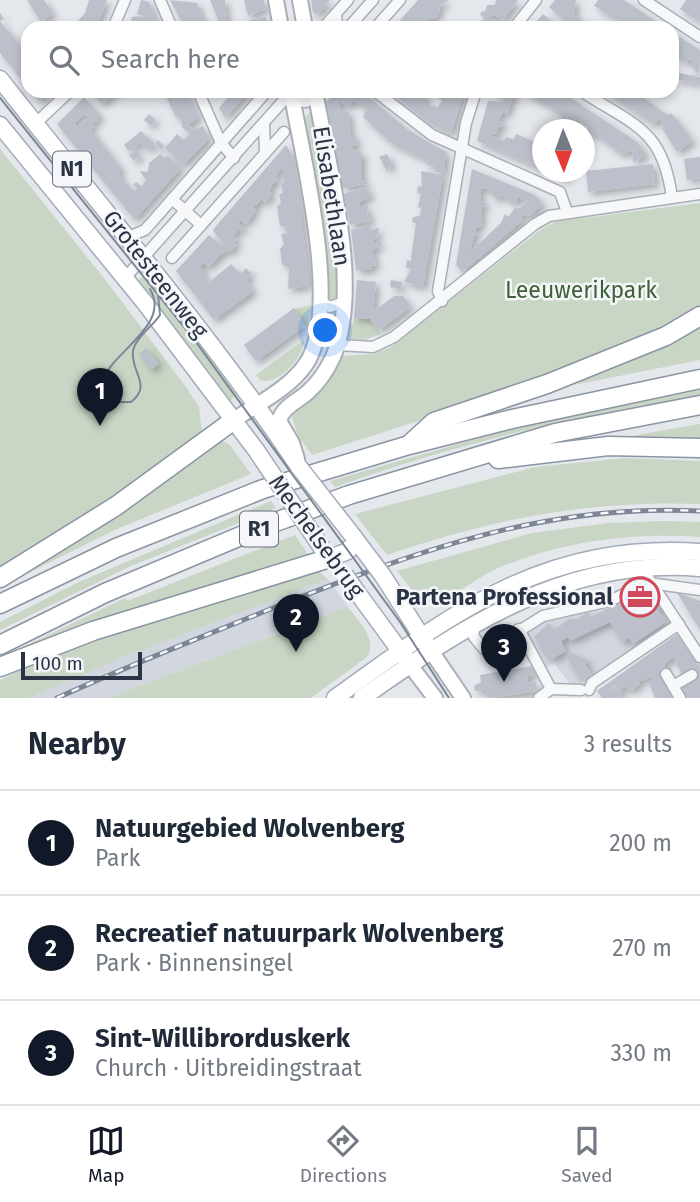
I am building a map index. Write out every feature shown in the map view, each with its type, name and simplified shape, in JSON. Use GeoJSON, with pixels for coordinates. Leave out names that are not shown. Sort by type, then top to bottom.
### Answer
{"type":"FeatureCollection","features":[{"type":"Feature","properties":{"kind":"highway"},"geometry":{"type":"LineString","coordinates":[[409,445],[434,422],[559,380],[666,336],[700,316]]}},
{"type":"Feature","properties":{"kind":"highway","name":"R1"},"geometry":{"type":"LineString","coordinates":[[0,604],[116,548],[230,500],[409,445],[551,410],[700,379]]}},
{"type":"Feature","properties":{"kind":"highway","name":"R1"},"geometry":{"type":"LineString","coordinates":[[0,645],[105,593],[262,527],[349,495],[460,464],[555,433],[700,405]]}},
{"type":"Feature","properties":{"kind":"highway"},"geometry":{"type":"LineString","coordinates":[[0,578],[116,506],[234,420]]}},
{"type":"Feature","properties":{"kind":"highway"},"geometry":{"type":"LineString","coordinates":[[460,464],[608,446],[700,448]]}},
{"type":"Feature","properties":{"kind":"highway"},"geometry":{"type":"LineString","coordinates":[[0,667],[93,631],[326,553]]}},
{"type":"Feature","properties":{"kind":"main road"},"geometry":{"type":"LineString","coordinates":[[276,0],[280,21]]}},
{"type":"Feature","properties":{"kind":"main road"},"geometry":{"type":"LineString","coordinates":[[300,0],[304,21]]}},
{"type":"Feature","properties":{"kind":"main road","name":"Grotesteenweg"},"geometry":{"type":"LineString","coordinates":[[0,79],[145,258],[257,405]]}},
{"type":"Feature","properties":{"kind":"main road","name":"Elisabethlaan"},"geometry":{"type":"LineString","coordinates":[[234,420],[293,378],[307,363],[316,341],[320,300],[317,243],[292,98]]}},
{"type":"Feature","properties":{"kind":"main road","name":"Elisabethlaan"},"geometry":{"type":"LineString","coordinates":[[286,440],[279,421],[280,415],[317,383],[337,345],[344,302],[342,244],[317,98]]}},
{"type":"Feature","properties":{"kind":"main road","name":"Grotesteenweg"},"geometry":{"type":"LineString","coordinates":[[0,125],[125,278],[234,420]]}},
{"type":"Feature","properties":{"kind":"main road","name":"Mechelsebrug"},"geometry":{"type":"LineString","coordinates":[[257,405],[286,440],[299,467],[379,570],[431,651]]}},
{"type":"Feature","properties":{"kind":"main road","name":"Mechelsebrug"},"geometry":{"type":"LineString","coordinates":[[234,420],[326,553],[400,652]]}},
{"type":"Feature","properties":{"kind":"main road"},"geometry":{"type":"LineString","coordinates":[[326,553],[348,551],[354,538]]}},
{"type":"Feature","properties":{"kind":"main road"},"geometry":{"type":"LineString","coordinates":[[335,698],[421,636],[480,600],[538,572],[582,561],[643,551],[700,552]]}},
{"type":"Feature","properties":{"kind":"main road"},"geometry":{"type":"LineString","coordinates":[[362,698],[472,625],[538,592],[606,575],[648,568],[700,568]]}},
{"type":"Feature","properties":{"kind":"main road"},"geometry":{"type":"LineString","coordinates":[[606,575],[636,574],[651,580]]}},
{"type":"Feature","properties":{"kind":"main road"},"geometry":{"type":"LineString","coordinates":[[480,600],[487,616]]}},
{"type":"Feature","properties":{"kind":"main road"},"geometry":{"type":"LineString","coordinates":[[431,651],[463,698]]}},
{"type":"Feature","properties":{"kind":"main road","name":"N1"},"geometry":{"type":"LineString","coordinates":[[400,652],[435,698]]}},
{"type":"Feature","properties":{"kind":"street"},"geometry":{"type":"LineString","coordinates":[[116,21],[125,0]]}},
{"type":"Feature","properties":{"kind":"street"},"geometry":{"type":"LineString","coordinates":[[160,0],[169,21]]}},
{"type":"Feature","properties":{"kind":"street"},"geometry":{"type":"LineString","coordinates":[[329,21],[348,0]]}},
{"type":"Feature","properties":{"kind":"street"},"geometry":{"type":"LineString","coordinates":[[354,21],[373,0]]}},
{"type":"Feature","properties":{"kind":"street"},"geometry":{"type":"LineString","coordinates":[[381,21],[400,0]]}},
{"type":"Feature","properties":{"kind":"street"},"geometry":{"type":"LineString","coordinates":[[520,21],[536,0]]}},
{"type":"Feature","properties":{"kind":"street"},"geometry":{"type":"LineString","coordinates":[[644,0],[676,21]]}},
{"type":"Feature","properties":{"kind":"street"},"geometry":{"type":"LineString","coordinates":[[336,13],[337,21]]}},
{"type":"Feature","properties":{"kind":"street"},"geometry":{"type":"LineString","coordinates":[[679,23],[700,37]]}},
{"type":"Feature","properties":{"kind":"street"},"geometry":{"type":"LineString","coordinates":[[35,124],[62,98]]}},
{"type":"Feature","properties":{"kind":"street"},"geometry":{"type":"LineString","coordinates":[[201,98],[221,144],[234,158]]}},
{"type":"Feature","properties":{"kind":"street"},"geometry":{"type":"LineString","coordinates":[[128,237],[145,230],[261,98]]}},
{"type":"Feature","properties":{"kind":"street"},"geometry":{"type":"LineString","coordinates":[[125,278],[287,98]]}},
{"type":"Feature","properties":{"kind":"street"},"geometry":{"type":"LineString","coordinates":[[384,98],[419,127],[461,149],[560,192],[567,212]]}},
{"type":"Feature","properties":{"kind":"street"},"geometry":{"type":"LineString","coordinates":[[442,300],[438,291],[461,149],[474,98]]}},
{"type":"Feature","properties":{"kind":"street"},"geometry":{"type":"LineString","coordinates":[[592,98],[641,130],[659,146],[668,169],[672,198]]}},
{"type":"Feature","properties":{"kind":"street"},"geometry":{"type":"LineString","coordinates":[[264,124],[265,152]]}},
{"type":"Feature","properties":{"kind":"street"},"geometry":{"type":"LineString","coordinates":[[172,258],[284,132]]}},
{"type":"Feature","properties":{"kind":"street"},"geometry":{"type":"LineString","coordinates":[[337,345],[362,348],[383,343],[442,300],[534,224],[567,212],[700,194]]}},
{"type":"Feature","properties":{"kind":"street"},"geometry":{"type":"LineString","coordinates":[[172,199],[201,225]]}},
{"type":"Feature","properties":{"kind":"street","name":"Elisabethlaan"},"geometry":{"type":"LineString","coordinates":[[320,300],[330,307],[344,302]]}},
{"type":"Feature","properties":{"kind":"street"},"geometry":{"type":"LineString","coordinates":[[651,580],[700,657]]}},
{"type":"Feature","properties":{"kind":"street"},"geometry":{"type":"LineString","coordinates":[[472,625],[474,636],[483,648],[490,649],[519,629],[543,617],[609,601],[651,580],[700,590]]}},
{"type":"Feature","properties":{"kind":"street"},"geometry":{"type":"LineString","coordinates":[[571,698],[587,693],[592,683],[679,624]]}},
{"type":"Feature","properties":{"kind":"street"},"geometry":{"type":"LineString","coordinates":[[519,629],[551,689],[562,698]]}},
{"type":"Feature","properties":{"kind":"street"},"geometry":{"type":"LineString","coordinates":[[666,674],[680,698]]}},
{"type":"Feature","properties":{"kind":"street"},"geometry":{"type":"LineString","coordinates":[[673,686],[692,675]]}},
{"type":"Feature","properties":{"kind":"street"},"geometry":{"type":"LineString","coordinates":[[539,698],[551,689],[587,693]]}},
{"type":"Feature","properties":{"kind":"shaded area"},"geometry":{"type":"Polygon","coordinates":[[[328,579],[348,607],[108,698],[29,698],[121,658],[328,579]]]}},
{"type":"Feature","properties":{"kind":"shaded area"},"geometry":{"type":"Polygon","coordinates":[[[650,585],[672,621],[573,688],[555,664],[542,669],[519,633],[538,623],[617,602],[650,585]]]}},
{"type":"Feature","properties":{"kind":"green space"},"geometry":{"type":"Polygon","coordinates":[[[312,110],[338,245],[339,308],[333,334],[323,333],[300,123],[312,110]]]}},
{"type":"Feature","properties":{"kind":"green space"},"geometry":{"type":"Polygon","coordinates":[[[0,149],[104,278],[186,387],[199,407],[202,433],[86,515],[0,569],[0,149]]]}},
{"type":"Feature","properties":{"kind":"green space","name":"Leeuwerikpark"},"geometry":{"type":"Polygon","coordinates":[[[700,203],[700,311],[549,379],[312,455],[298,436],[292,417],[294,413],[326,382],[342,356],[372,354],[389,348],[543,228],[561,219],[700,203]]]}},
{"type":"Feature","properties":{"kind":"green space"},"geometry":{"type":"Polygon","coordinates":[[[148,272],[239,393],[228,402],[136,282],[148,272]]]}},
{"type":"Feature","properties":{"kind":"green space"},"geometry":{"type":"Polygon","coordinates":[[[311,305],[310,326],[307,328],[294,309],[311,305]]]}},
{"type":"Feature","properties":{"kind":"green space"},"geometry":{"type":"Polygon","coordinates":[[[354,318],[370,319],[381,334],[365,340],[349,339],[349,324],[353,324],[354,318]]]}},
{"type":"Feature","properties":{"kind":"green space"},"geometry":{"type":"Polygon","coordinates":[[[700,327],[700,360],[574,385],[700,327]]]}},
{"type":"Feature","properties":{"kind":"green space"},"geometry":{"type":"Polygon","coordinates":[[[304,340],[300,354],[289,368],[275,379],[260,380],[256,375],[304,340]]]}},
{"type":"Feature","properties":{"kind":"green space"},"geometry":{"type":"Polygon","coordinates":[[[700,390],[700,396],[607,412],[515,433],[424,458],[335,487],[330,481],[531,423],[700,390]]]}},
{"type":"Feature","properties":{"kind":"green space"},"geometry":{"type":"Polygon","coordinates":[[[700,424],[700,439],[625,437],[700,424]]]}},
{"type":"Feature","properties":{"kind":"green space"},"geometry":{"type":"Polygon","coordinates":[[[220,440],[229,444],[251,474],[117,529],[0,587],[0,581],[220,440]]]}},
{"type":"Feature","properties":{"kind":"green space"},"geometry":{"type":"Polygon","coordinates":[[[625,458],[700,461],[700,504],[618,505],[541,514],[465,531],[387,555],[355,514],[535,467],[625,458]]]}},
{"type":"Feature","properties":{"kind":"green space"},"geometry":{"type":"Polygon","coordinates":[[[271,501],[276,508],[131,566],[0,630],[0,622],[81,581],[271,501]]]}},
{"type":"Feature","properties":{"kind":"green space"},"geometry":{"type":"Polygon","coordinates":[[[700,522],[700,537],[624,537],[549,551],[501,567],[448,597],[430,603],[418,598],[397,571],[532,533],[609,523],[700,522]]]}},
{"type":"Feature","properties":{"kind":"green space"},"geometry":{"type":"Polygon","coordinates":[[[295,535],[309,556],[76,628],[0,658],[125,598],[127,601],[295,535]]]}},
{"type":"Feature","properties":{"kind":"green space"},"geometry":{"type":"Polygon","coordinates":[[[684,559],[700,561],[574,574],[522,591],[489,608],[487,606],[534,585],[582,570],[632,562],[684,559]]]}},
{"type":"Feature","properties":{"kind":"green space"},"geometry":{"type":"Polygon","coordinates":[[[317,570],[328,579],[121,658],[29,698],[0,698],[0,680],[65,649],[317,570]]]}},
{"type":"Feature","properties":{"kind":"green space"},"geometry":{"type":"Polygon","coordinates":[[[348,607],[365,631],[370,650],[367,657],[311,698],[108,698],[348,607]]]}},
{"type":"Feature","properties":{"kind":"building"},"geometry":{"type":"Polygon","coordinates":[[[27,0],[44,0],[53,14],[40,21],[27,0]]]}},
{"type":"Feature","properties":{"kind":"building"},"geometry":{"type":"Polygon","coordinates":[[[89,0],[107,0],[99,21],[78,21],[85,13],[89,0]]]}},
{"type":"Feature","properties":{"kind":"building"},"geometry":{"type":"Polygon","coordinates":[[[141,0],[149,2],[156,21],[145,21],[143,16],[137,14],[141,0]]]}},
{"type":"Feature","properties":{"kind":"building"},"geometry":{"type":"Polygon","coordinates":[[[170,0],[197,3],[203,21],[181,21],[170,0]]]}},
{"type":"Feature","properties":{"kind":"building"},"geometry":{"type":"Polygon","coordinates":[[[210,0],[225,0],[227,21],[219,21],[210,0]]]}},
{"type":"Feature","properties":{"kind":"building"},"geometry":{"type":"Polygon","coordinates":[[[244,0],[264,0],[266,9],[248,16],[244,0]]]}},
{"type":"Feature","properties":{"kind":"building"},"geometry":{"type":"Polygon","coordinates":[[[311,0],[330,0],[318,14],[313,13],[311,0]]]}},
{"type":"Feature","properties":{"kind":"building"},"geometry":{"type":"Polygon","coordinates":[[[418,0],[449,0],[438,7],[440,10],[437,17],[424,21],[399,21],[418,0]]]}},
{"type":"Feature","properties":{"kind":"building"},"geometry":{"type":"Polygon","coordinates":[[[496,0],[518,0],[504,19],[501,20],[493,14],[491,17],[497,21],[482,21],[485,18],[480,15],[482,11],[485,12],[487,5],[495,5],[496,0]]]}},
{"type":"Feature","properties":{"kind":"building"},"geometry":{"type":"Polygon","coordinates":[[[555,0],[576,0],[574,14],[582,21],[565,21],[549,7],[555,0]]]}},
{"type":"Feature","properties":{"kind":"building"},"geometry":{"type":"Polygon","coordinates":[[[598,0],[624,0],[656,21],[620,21],[594,6],[598,0]]]}},
{"type":"Feature","properties":{"kind":"building"},"geometry":{"type":"Polygon","coordinates":[[[686,0],[700,0],[700,22],[680,9],[686,0]]]}},
{"type":"Feature","properties":{"kind":"building"},"geometry":{"type":"Polygon","coordinates":[[[543,14],[551,21],[537,21],[543,14]]]}},
{"type":"Feature","properties":{"kind":"building"},"geometry":{"type":"Polygon","coordinates":[[[138,16],[143,18],[143,21],[131,21],[132,17],[138,16]]]}},
{"type":"Feature","properties":{"kind":"building"},"geometry":{"type":"Polygon","coordinates":[[[266,17],[267,21],[249,21],[266,17]]]}},
{"type":"Feature","properties":{"kind":"building"},"geometry":{"type":"Polygon","coordinates":[[[0,21],[21,47],[21,79],[0,53],[0,21]]]}},
{"type":"Feature","properties":{"kind":"building"},"geometry":{"type":"Polygon","coordinates":[[[679,36],[700,50],[699,74],[690,65],[693,61],[689,59],[686,64],[679,58],[679,36]]]}},
{"type":"Feature","properties":{"kind":"building"},"geometry":{"type":"Polygon","coordinates":[[[679,73],[700,77],[700,84],[679,80],[679,73]]]}},
{"type":"Feature","properties":{"kind":"building"},"geometry":{"type":"Polygon","coordinates":[[[83,98],[99,114],[99,121],[91,122],[94,126],[90,129],[121,168],[119,173],[124,182],[135,191],[137,188],[133,185],[136,182],[142,186],[146,180],[140,171],[148,172],[149,163],[160,154],[165,158],[168,156],[181,168],[136,218],[133,218],[57,124],[83,98]],[[85,114],[74,123],[77,127],[89,117],[85,114]]]}},
{"type":"Feature","properties":{"kind":"building"},"geometry":{"type":"Polygon","coordinates":[[[96,98],[109,98],[102,104],[96,98]]]}},
{"type":"Feature","properties":{"kind":"building"},"geometry":{"type":"Polygon","coordinates":[[[167,98],[190,98],[199,117],[188,125],[194,130],[203,126],[209,139],[183,165],[165,148],[177,134],[184,140],[190,134],[182,127],[181,117],[175,116],[167,98]]]}},
{"type":"Feature","properties":{"kind":"building"},"geometry":{"type":"Polygon","coordinates":[[[228,98],[243,98],[225,118],[219,108],[228,98]]]}},
{"type":"Feature","properties":{"kind":"building"},"geometry":{"type":"Polygon","coordinates":[[[330,98],[370,98],[408,130],[446,152],[444,173],[436,172],[436,167],[426,164],[428,161],[391,143],[363,117],[366,110],[361,105],[353,101],[349,106],[338,101],[341,110],[349,112],[351,136],[355,135],[357,145],[353,146],[353,149],[362,153],[362,181],[366,180],[367,184],[343,188],[326,102],[330,98]]]}},
{"type":"Feature","properties":{"kind":"building"},"geometry":{"type":"Polygon","coordinates":[[[398,98],[427,98],[424,102],[427,105],[438,107],[442,100],[439,98],[462,98],[451,134],[426,121],[398,98]]]}},
{"type":"Feature","properties":{"kind":"building"},"geometry":{"type":"Polygon","coordinates":[[[502,98],[513,98],[507,114],[502,112],[499,121],[505,123],[503,127],[499,126],[496,135],[490,135],[504,141],[506,137],[514,139],[516,134],[532,141],[532,165],[477,141],[488,101],[503,102],[502,98]]]}},
{"type":"Feature","properties":{"kind":"building"},"geometry":{"type":"Polygon","coordinates":[[[534,98],[566,98],[560,107],[571,98],[637,142],[646,154],[633,163],[632,151],[621,154],[595,134],[595,119],[571,119],[568,116],[562,119],[559,112],[534,98]]]}},
{"type":"Feature","properties":{"kind":"building"},"geometry":{"type":"Polygon","coordinates":[[[614,98],[644,98],[664,113],[671,113],[693,141],[677,152],[662,128],[665,126],[661,121],[658,119],[655,125],[614,98]]]}},
{"type":"Feature","properties":{"kind":"building"},"geometry":{"type":"Polygon","coordinates":[[[149,114],[156,120],[151,126],[144,120],[149,114]]]}},
{"type":"Feature","properties":{"kind":"building"},"geometry":{"type":"Polygon","coordinates":[[[141,131],[155,144],[148,150],[141,142],[129,151],[124,145],[141,131]]]}},
{"type":"Feature","properties":{"kind":"building"},"geometry":{"type":"Polygon","coordinates":[[[158,140],[164,146],[161,149],[155,144],[158,140]]]}},
{"type":"Feature","properties":{"kind":"building"},"geometry":{"type":"Polygon","coordinates":[[[286,145],[290,151],[301,212],[309,286],[288,289],[289,268],[282,264],[280,249],[284,244],[281,234],[287,233],[284,226],[280,226],[277,206],[281,204],[279,194],[283,193],[282,167],[276,175],[279,182],[277,180],[272,185],[269,192],[272,194],[268,200],[265,203],[262,199],[253,208],[256,210],[246,224],[241,220],[238,223],[245,229],[242,232],[239,229],[233,236],[238,239],[234,243],[237,245],[230,252],[226,251],[220,255],[209,267],[204,263],[200,267],[205,273],[202,275],[209,278],[205,281],[208,283],[231,264],[240,274],[246,268],[252,274],[246,279],[254,291],[214,320],[176,271],[209,235],[222,246],[224,244],[213,231],[216,226],[286,145]]]}},
{"type":"Feature","properties":{"kind":"building"},"geometry":{"type":"Polygon","coordinates":[[[137,150],[141,155],[134,161],[129,155],[137,150]]]}},
{"type":"Feature","properties":{"kind":"building"},"geometry":{"type":"Polygon","coordinates":[[[387,154],[392,164],[387,171],[379,157],[387,154]]]}},
{"type":"Feature","properties":{"kind":"building"},"geometry":{"type":"Polygon","coordinates":[[[700,157],[700,178],[687,180],[684,159],[700,157]]]}},
{"type":"Feature","properties":{"kind":"building"},"geometry":{"type":"Polygon","coordinates":[[[653,164],[655,184],[588,192],[587,182],[595,182],[595,170],[653,164]]]}},
{"type":"Feature","properties":{"kind":"building"},"geometry":{"type":"Polygon","coordinates":[[[472,169],[535,195],[543,204],[529,216],[520,216],[523,220],[462,272],[456,265],[472,169]],[[480,188],[481,201],[486,202],[485,207],[482,207],[481,226],[476,228],[475,233],[479,234],[474,236],[470,252],[501,223],[505,214],[508,217],[516,207],[518,209],[528,201],[518,197],[515,204],[501,195],[499,199],[495,198],[487,189],[480,188]]]}},
{"type":"Feature","properties":{"kind":"building"},"geometry":{"type":"Polygon","coordinates":[[[421,171],[443,175],[423,287],[404,282],[411,269],[406,268],[407,260],[411,261],[416,223],[412,222],[413,217],[420,216],[421,208],[418,207],[421,194],[417,193],[418,186],[422,187],[421,171]]]}},
{"type":"Feature","properties":{"kind":"building"},"geometry":{"type":"Polygon","coordinates":[[[364,187],[369,190],[370,197],[359,202],[360,207],[368,206],[367,215],[370,214],[371,221],[350,225],[344,194],[364,187]]]}},
{"type":"Feature","properties":{"kind":"building"},"geometry":{"type":"Polygon","coordinates":[[[370,226],[370,230],[379,228],[377,238],[373,239],[374,243],[381,242],[381,245],[372,251],[376,265],[372,266],[372,270],[356,270],[351,230],[370,226]]]}},
{"type":"Feature","properties":{"kind":"building"},"geometry":{"type":"Polygon","coordinates":[[[357,280],[376,282],[373,312],[394,296],[403,296],[411,307],[379,330],[370,319],[354,318],[357,280]]]}},
{"type":"Feature","properties":{"kind":"building"},"geometry":{"type":"Polygon","coordinates":[[[391,280],[402,282],[401,289],[390,287],[391,280]]]}},
{"type":"Feature","properties":{"kind":"building"},"geometry":{"type":"Polygon","coordinates":[[[294,308],[305,326],[256,361],[244,345],[294,308]]]}},
{"type":"Feature","properties":{"kind":"building"},"geometry":{"type":"Polygon","coordinates":[[[147,348],[159,364],[151,370],[139,354],[147,348]]]}},
{"type":"Feature","properties":{"kind":"building"},"geometry":{"type":"Polygon","coordinates":[[[650,587],[666,622],[633,644],[629,638],[622,642],[610,622],[570,641],[568,637],[561,641],[566,651],[552,659],[547,657],[534,637],[549,623],[554,630],[569,619],[577,619],[588,612],[591,617],[619,603],[621,605],[650,587]]]}},
{"type":"Feature","properties":{"kind":"building"},"geometry":{"type":"Polygon","coordinates":[[[676,592],[700,601],[700,630],[681,599],[676,592]]]}},
{"type":"Feature","properties":{"kind":"building"},"geometry":{"type":"Polygon","coordinates":[[[677,634],[700,668],[700,698],[685,698],[677,685],[683,678],[674,657],[664,664],[675,698],[655,698],[649,683],[654,680],[651,676],[643,681],[638,679],[640,684],[631,691],[625,686],[619,692],[625,698],[602,698],[597,691],[677,634]],[[614,685],[609,689],[612,693],[616,689],[619,692],[614,685]]]}},
{"type":"Feature","properties":{"kind":"building"},"geometry":{"type":"Polygon","coordinates":[[[573,653],[589,661],[585,664],[592,675],[582,681],[566,657],[573,653]]]}},
{"type":"Feature","properties":{"kind":"building"},"geometry":{"type":"Polygon","coordinates":[[[533,666],[535,675],[527,676],[528,683],[536,682],[537,691],[492,698],[486,697],[485,691],[475,691],[474,686],[481,682],[480,675],[533,666]]]}},
{"type":"Feature","properties":{"kind":"tram line"},"geometry":{"type":"LineString","coordinates":[[0,98],[193,338],[400,622],[449,698]]}},
{"type":"Feature","properties":{"kind":"tram line"},"geometry":{"type":"LineString","coordinates":[[150,289],[155,302],[148,325],[109,368],[103,379],[104,393],[114,402],[131,402],[140,390],[133,351],[137,341],[160,315],[158,294]]}},
{"type":"Feature","properties":{"kind":"railway"},"geometry":{"type":"LineString","coordinates":[[57,698],[278,606],[432,550],[536,523],[589,515],[700,511]]}},
{"type":"Feature","properties":{"kind":"place","name":"Natuurgebied Wolvenberg"},"geometry":{"type":"Point","coordinates":[100,426]}},
{"type":"Feature","properties":{"kind":"place","name":"Partena Professional"},"geometry":{"type":"Point","coordinates":[640,597]}},
{"type":"Feature","properties":{"kind":"place","name":"Recreatief natuurpark Wolvenberg"},"geometry":{"type":"Point","coordinates":[296,652]}},
{"type":"Feature","properties":{"kind":"place","name":"Sint-Willibrorduskerk"},"geometry":{"type":"Point","coordinates":[504,682]}}]}
